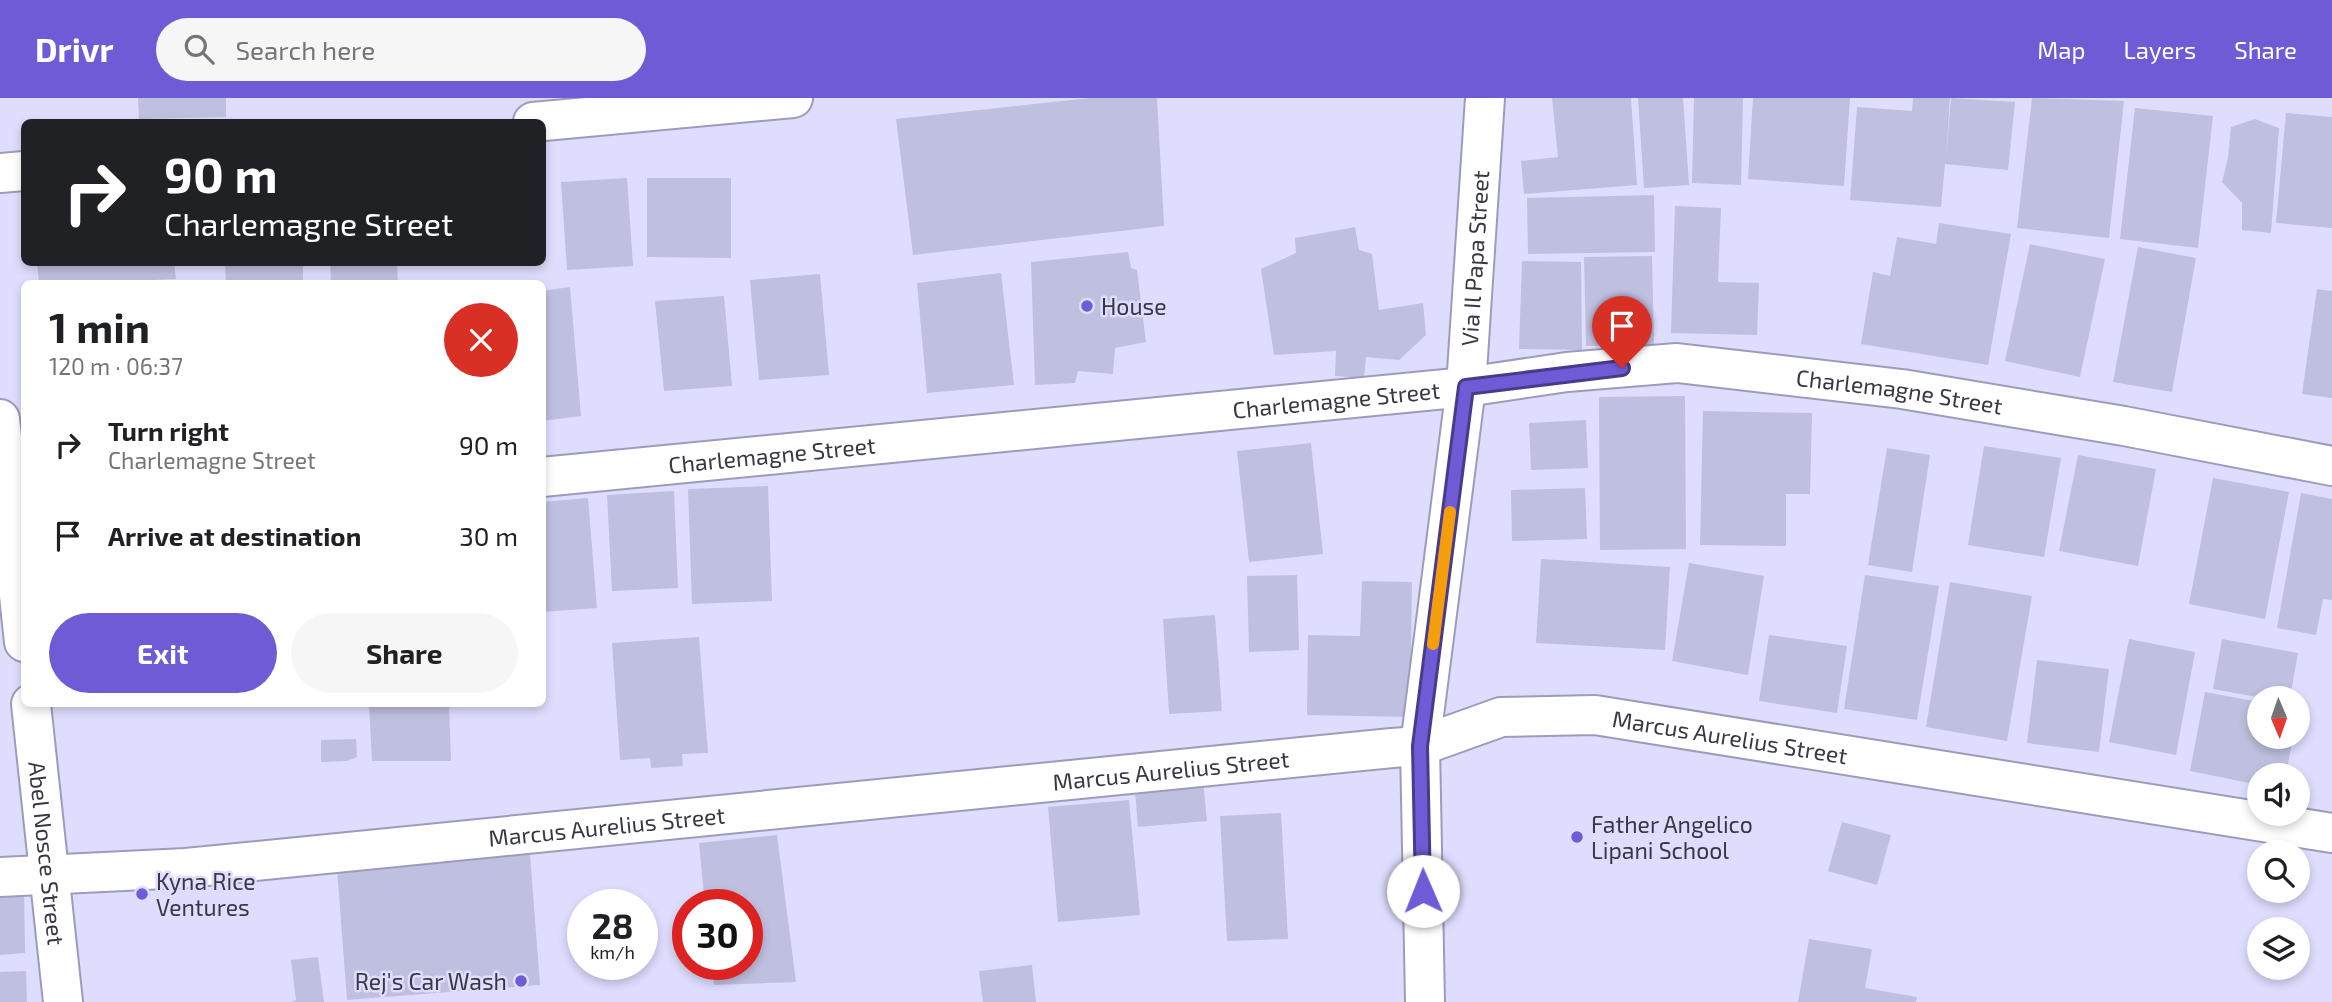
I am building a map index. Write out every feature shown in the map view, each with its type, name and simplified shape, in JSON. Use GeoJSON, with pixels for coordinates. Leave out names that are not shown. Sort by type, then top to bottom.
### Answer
{"type":"FeatureCollection","features":[{"type":"Feature","properties":{"kind":"street"},"geometry":{"type":"LineString","coordinates":[[546,121],[793,98]]}},
{"type":"Feature","properties":{"kind":"street","name":"Via Il Papa Street"},"geometry":{"type":"LineString","coordinates":[[1425,1002],[1420,746],[1466,387],[1485,98]]}},
{"type":"Feature","properties":{"kind":"street"},"geometry":{"type":"LineString","coordinates":[[0,173],[21,171]]}},
{"type":"Feature","properties":{"kind":"street","name":"Charlemagne Street"},"geometry":{"type":"LineString","coordinates":[[546,477],[1466,387],[1567,372],[1677,363],[1902,389],[2124,426],[2332,466]]}},
{"type":"Feature","properties":{"kind":"street"},"geometry":{"type":"LineString","coordinates":[[0,419],[21,614]]}},
{"type":"Feature","properties":{"kind":"street","name":"Abel Nosce Street"},"geometry":{"type":"LineString","coordinates":[[31,707],[63,1002]]}},
{"type":"Feature","properties":{"kind":"street","name":"Marcus Aurelius Street"},"geometry":{"type":"LineString","coordinates":[[0,877],[186,868],[1420,746],[1501,718],[1595,715],[2332,833]]}},
{"type":"Feature","properties":{"kind":"building"},"geometry":{"type":"Polygon","coordinates":[[[138,98],[226,98],[226,117],[139,119],[138,98]]]}},
{"type":"Feature","properties":{"kind":"building"},"geometry":{"type":"Polygon","coordinates":[[[1090,98],[1157,98],[1164,226],[913,255],[896,119],[1090,98]]]}},
{"type":"Feature","properties":{"kind":"building"},"geometry":{"type":"Polygon","coordinates":[[[1552,98],[1631,98],[1637,185],[1524,194],[1521,161],[1558,157],[1552,98]]]}},
{"type":"Feature","properties":{"kind":"building"},"geometry":{"type":"Polygon","coordinates":[[[1638,98],[1683,98],[1689,185],[1644,188],[1638,98]]]}},
{"type":"Feature","properties":{"kind":"building"},"geometry":{"type":"Polygon","coordinates":[[[1694,98],[1743,98],[1741,185],[1692,183],[1694,98]]]}},
{"type":"Feature","properties":{"kind":"building"},"geometry":{"type":"Polygon","coordinates":[[[1753,98],[1850,98],[1844,186],[1748,179],[1753,98]]]}},
{"type":"Feature","properties":{"kind":"building"},"geometry":{"type":"Polygon","coordinates":[[[1913,98],[1950,98],[1946,157],[1951,98],[2015,102],[2008,170],[1945,164],[1941,207],[1850,200],[1857,107],[1912,111],[1913,98]]]}},
{"type":"Feature","properties":{"kind":"building"},"geometry":{"type":"Polygon","coordinates":[[[2032,98],[2124,101],[2109,238],[2017,228],[2032,98]]]}},
{"type":"Feature","properties":{"kind":"building"},"geometry":{"type":"Polygon","coordinates":[[[2135,108],[2213,116],[2198,248],[2120,239],[2135,108]]]}},
{"type":"Feature","properties":{"kind":"building"},"geometry":{"type":"Polygon","coordinates":[[[2286,113],[2332,117],[2332,228],[2276,223],[2286,113]]]}},
{"type":"Feature","properties":{"kind":"building"},"geometry":{"type":"Polygon","coordinates":[[[2255,119],[2279,128],[2271,233],[2242,230],[2242,203],[2222,182],[2231,127],[2255,119]]]}},
{"type":"Feature","properties":{"kind":"building"},"geometry":{"type":"Polygon","coordinates":[[[627,178],[633,266],[567,270],[561,182],[627,178]]]}},
{"type":"Feature","properties":{"kind":"building"},"geometry":{"type":"Polygon","coordinates":[[[647,178],[731,178],[731,258],[647,257],[647,178]]]}},
{"type":"Feature","properties":{"kind":"building"},"geometry":{"type":"Polygon","coordinates":[[[1654,195],[1655,252],[1528,254],[1527,198],[1654,195]]]}},
{"type":"Feature","properties":{"kind":"building"},"geometry":{"type":"Polygon","coordinates":[[[1675,206],[1721,208],[1718,282],[1759,283],[1757,335],[1671,333],[1675,206]]]}},
{"type":"Feature","properties":{"kind":"building"},"geometry":{"type":"Polygon","coordinates":[[[1939,223],[2011,234],[1988,365],[1861,344],[1873,272],[1890,276],[1897,237],[1936,244],[1939,223]]]}},
{"type":"Feature","properties":{"kind":"building"},"geometry":{"type":"Polygon","coordinates":[[[1355,227],[1359,250],[1372,254],[1379,310],[1423,303],[1426,335],[1399,360],[1366,357],[1364,378],[1335,376],[1336,351],[1274,355],[1261,269],[1296,253],[1295,238],[1355,227]]]}},
{"type":"Feature","properties":{"kind":"building"},"geometry":{"type":"Polygon","coordinates":[[[2030,244],[2105,259],[2080,377],[2005,361],[2030,244]]]}},
{"type":"Feature","properties":{"kind":"building"},"geometry":{"type":"Polygon","coordinates":[[[2138,247],[2196,258],[2172,392],[2113,382],[2138,247]]]}},
{"type":"Feature","properties":{"kind":"building","name":"House"},"geometry":{"type":"Polygon","coordinates":[[[1128,252],[1131,268],[1137,270],[1146,342],[1115,348],[1113,374],[1078,371],[1075,383],[1035,385],[1031,262],[1128,252]]]}},
{"type":"Feature","properties":{"kind":"building"},"geometry":{"type":"Polygon","coordinates":[[[1652,256],[1654,345],[1586,346],[1584,257],[1652,256]]]}},
{"type":"Feature","properties":{"kind":"building"},"geometry":{"type":"Polygon","coordinates":[[[1522,261],[1581,262],[1582,350],[1519,349],[1522,261]]]}},
{"type":"Feature","properties":{"kind":"building"},"geometry":{"type":"Polygon","coordinates":[[[37,266],[174,266],[176,279],[149,280],[39,280],[37,266]]]}},
{"type":"Feature","properties":{"kind":"building"},"geometry":{"type":"Polygon","coordinates":[[[225,266],[303,266],[303,280],[226,280],[225,266]]]}},
{"type":"Feature","properties":{"kind":"building"},"geometry":{"type":"Polygon","coordinates":[[[330,266],[397,266],[398,280],[331,280],[330,266]]]}},
{"type":"Feature","properties":{"kind":"building"},"geometry":{"type":"Polygon","coordinates":[[[1001,273],[1014,385],[927,393],[917,283],[1001,273]]]}},
{"type":"Feature","properties":{"kind":"building"},"geometry":{"type":"Polygon","coordinates":[[[820,274],[829,375],[759,380],[750,280],[820,274]]]}},
{"type":"Feature","properties":{"kind":"building"},"geometry":{"type":"Polygon","coordinates":[[[570,287],[581,416],[546,420],[546,290],[570,287]]]}},
{"type":"Feature","properties":{"kind":"building"},"geometry":{"type":"Polygon","coordinates":[[[2317,289],[2332,291],[2332,398],[2302,394],[2317,289]]]}},
{"type":"Feature","properties":{"kind":"building"},"geometry":{"type":"Polygon","coordinates":[[[724,296],[732,386],[664,391],[655,301],[724,296]]]}},
{"type":"Feature","properties":{"kind":"building"},"geometry":{"type":"Polygon","coordinates":[[[1685,396],[1686,549],[1600,550],[1599,397],[1685,396]]]}},
{"type":"Feature","properties":{"kind":"building"},"geometry":{"type":"Polygon","coordinates":[[[1703,411],[1812,413],[1810,494],[1786,494],[1786,546],[1700,545],[1703,411]]]}},
{"type":"Feature","properties":{"kind":"building"},"geometry":{"type":"Polygon","coordinates":[[[1586,420],[1588,468],[1531,470],[1529,423],[1586,420]]]}},
{"type":"Feature","properties":{"kind":"building"},"geometry":{"type":"Polygon","coordinates":[[[1311,443],[1323,554],[1249,562],[1237,451],[1311,443]]]}},
{"type":"Feature","properties":{"kind":"building"},"geometry":{"type":"Polygon","coordinates":[[[1984,446],[2061,458],[2044,557],[1968,545],[1984,446]]]}},
{"type":"Feature","properties":{"kind":"building"},"geometry":{"type":"Polygon","coordinates":[[[1887,448],[1930,455],[1912,572],[1868,565],[1887,448]]]}},
{"type":"Feature","properties":{"kind":"building"},"geometry":{"type":"Polygon","coordinates":[[[2078,455],[2156,469],[2138,566],[2059,551],[2078,455]]]}},
{"type":"Feature","properties":{"kind":"building"},"geometry":{"type":"Polygon","coordinates":[[[2213,478],[2289,492],[2265,619],[2189,604],[2213,478]]]}},
{"type":"Feature","properties":{"kind":"building"},"geometry":{"type":"Polygon","coordinates":[[[768,486],[772,601],[692,604],[688,489],[768,486]]]}},
{"type":"Feature","properties":{"kind":"building"},"geometry":{"type":"Polygon","coordinates":[[[1585,488],[1587,539],[1512,541],[1511,490],[1585,488]]]}},
{"type":"Feature","properties":{"kind":"building"},"geometry":{"type":"Polygon","coordinates":[[[674,491],[678,588],[612,591],[607,495],[674,491]]]}},
{"type":"Feature","properties":{"kind":"building"},"geometry":{"type":"Polygon","coordinates":[[[2301,493],[2332,499],[2332,600],[2323,599],[2316,635],[2277,628],[2301,493]]]}},
{"type":"Feature","properties":{"kind":"building"},"geometry":{"type":"Polygon","coordinates":[[[588,498],[597,608],[546,612],[546,502],[588,498]]]}},
{"type":"Feature","properties":{"kind":"building"},"geometry":{"type":"Polygon","coordinates":[[[1541,559],[1670,567],[1665,650],[1536,643],[1541,559]]]}},
{"type":"Feature","properties":{"kind":"building"},"geometry":{"type":"Polygon","coordinates":[[[1689,563],[1764,576],[1748,675],[1672,661],[1689,563]]]}},
{"type":"Feature","properties":{"kind":"building"},"geometry":{"type":"Polygon","coordinates":[[[1297,575],[1299,650],[1249,652],[1247,576],[1297,575]]]}},
{"type":"Feature","properties":{"kind":"building"},"geometry":{"type":"Polygon","coordinates":[[[1865,575],[1939,586],[1917,720],[1844,709],[1865,575]]]}},
{"type":"Feature","properties":{"kind":"building"},"geometry":{"type":"Polygon","coordinates":[[[1362,581],[1412,582],[1410,717],[1307,715],[1308,635],[1360,636],[1362,581]]]}},
{"type":"Feature","properties":{"kind":"building"},"geometry":{"type":"Polygon","coordinates":[[[1950,582],[2032,596],[2007,741],[1926,727],[1950,582]]]}},
{"type":"Feature","properties":{"kind":"building"},"geometry":{"type":"Polygon","coordinates":[[[1215,615],[1222,711],[1169,714],[1163,619],[1215,615]]]}},
{"type":"Feature","properties":{"kind":"building"},"geometry":{"type":"Polygon","coordinates":[[[1769,635],[1847,646],[1837,713],[1759,701],[1769,635]]]}},
{"type":"Feature","properties":{"kind":"building"},"geometry":{"type":"Polygon","coordinates":[[[699,637],[708,753],[682,754],[683,766],[651,768],[650,758],[620,760],[612,643],[699,637]]]}},
{"type":"Feature","properties":{"kind":"building"},"geometry":{"type":"Polygon","coordinates":[[[2129,639],[2195,652],[2176,755],[2109,742],[2129,639]]]}},
{"type":"Feature","properties":{"kind":"building"},"geometry":{"type":"Polygon","coordinates":[[[2222,639],[2298,653],[2292,686],[2247,686],[2247,695],[2213,689],[2222,639]]]}},
{"type":"Feature","properties":{"kind":"building"},"geometry":{"type":"Polygon","coordinates":[[[2037,660],[2109,669],[2099,752],[2027,743],[2037,660]]]}},
{"type":"Feature","properties":{"kind":"building"},"geometry":{"type":"Polygon","coordinates":[[[2205,692],[2247,700],[2247,749],[2291,749],[2288,763],[2247,763],[2247,783],[2190,771],[2205,692]]]}},
{"type":"Feature","properties":{"kind":"building"},"geometry":{"type":"Polygon","coordinates":[[[369,707],[449,707],[451,761],[372,761],[369,707]]]}},
{"type":"Feature","properties":{"kind":"building"},"geometry":{"type":"Polygon","coordinates":[[[356,739],[357,757],[347,761],[321,762],[321,740],[356,739]]]}},
{"type":"Feature","properties":{"kind":"building"},"geometry":{"type":"Polygon","coordinates":[[[1202,771],[1207,821],[1138,827],[1134,778],[1202,771]]]}},
{"type":"Feature","properties":{"kind":"building"},"geometry":{"type":"Polygon","coordinates":[[[1129,800],[1140,915],[1058,922],[1048,807],[1129,800]]]}},
{"type":"Feature","properties":{"kind":"building"},"geometry":{"type":"Polygon","coordinates":[[[1281,813],[1288,939],[1227,941],[1220,816],[1281,813]]]}},
{"type":"Feature","properties":{"kind":"building"},"geometry":{"type":"Polygon","coordinates":[[[1842,822],[1891,835],[1877,885],[1828,871],[1842,822]]]}},
{"type":"Feature","properties":{"kind":"building"},"geometry":{"type":"Polygon","coordinates":[[[777,835],[796,982],[714,985],[714,980],[763,980],[763,889],[703,889],[699,843],[777,835]]]}},
{"type":"Feature","properties":{"kind":"building"},"geometry":{"type":"Polygon","coordinates":[[[530,854],[540,985],[347,1000],[337,869],[530,854]]]}},
{"type":"Feature","properties":{"kind":"building"},"geometry":{"type":"Polygon","coordinates":[[[24,890],[25,953],[0,955],[0,893],[24,890]]]}},
{"type":"Feature","properties":{"kind":"building"},"geometry":{"type":"Polygon","coordinates":[[[1809,939],[1872,949],[1865,988],[1917,997],[1916,1002],[1798,1002],[1809,939]]]}},
{"type":"Feature","properties":{"kind":"building"},"geometry":{"type":"Polygon","coordinates":[[[318,957],[324,1002],[291,1002],[296,1000],[291,960],[318,957]]]}},
{"type":"Feature","properties":{"kind":"building"},"geometry":{"type":"Polygon","coordinates":[[[1032,965],[1036,1002],[983,1002],[979,971],[1032,965]]]}},
{"type":"Feature","properties":{"kind":"building"},"geometry":{"type":"Polygon","coordinates":[[[26,971],[27,1002],[0,1002],[0,972],[26,971]]]}},
{"type":"Feature","properties":{"kind":"slow traffic"},"geometry":{"type":"LineString","coordinates":[[1433,644],[1450,512]]}},
{"type":"Feature","properties":{"kind":"place","name":"House"},"geometry":{"type":"Point","coordinates":[1087,306]}},
{"type":"Feature","properties":{"kind":"place","name":"Father Angelico Lipani School"},"geometry":{"type":"Point","coordinates":[1577,837]}},
{"type":"Feature","properties":{"kind":"place","name":"Kyna Rice Ventures"},"geometry":{"type":"Point","coordinates":[142,894]}},
{"type":"Feature","properties":{"kind":"place","name":"Rej's Car Wash"},"geometry":{"type":"Point","coordinates":[521,981]}},
{"type":"Feature","properties":{"kind":"route"},"geometry":{"type":"LineString","coordinates":[[1423,891],[1420,746],[1466,387],[1567,372],[1622,368]]}}]}
